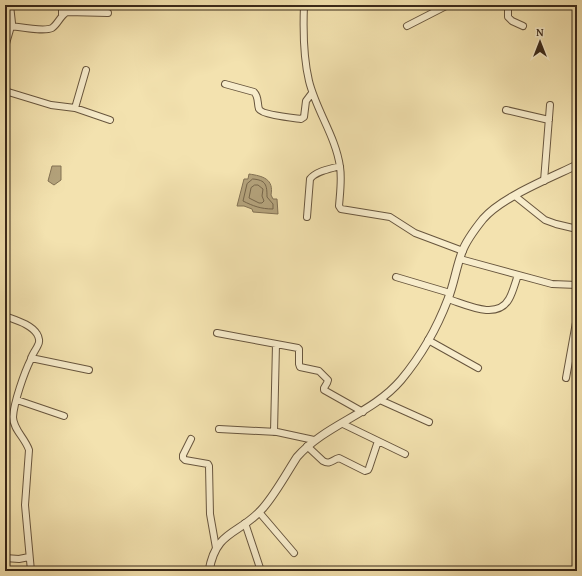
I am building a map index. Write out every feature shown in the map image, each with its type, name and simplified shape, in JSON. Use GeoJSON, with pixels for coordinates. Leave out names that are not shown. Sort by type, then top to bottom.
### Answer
{"type":"FeatureCollection","features":[{"type":"Feature","properties":{"kind":"street"},"geometry":{"type":"LineString","coordinates":[[5,47],[11,26],[12,14],[10,5]]}},
{"type":"Feature","properties":{"kind":"street"},"geometry":{"type":"LineString","coordinates":[[62,5],[62,15]]}},
{"type":"Feature","properties":{"kind":"street"},"geometry":{"type":"LineString","coordinates":[[304,5],[304,46],[306,67],[312,93],[333,143],[340,166],[339,206],[341,209],[390,217],[416,233],[463,251]]}},
{"type":"Feature","properties":{"kind":"street"},"geometry":{"type":"LineString","coordinates":[[407,26],[448,5]]}},
{"type":"Feature","properties":{"kind":"street"},"geometry":{"type":"LineString","coordinates":[[508,5],[508,17],[512,21],[524,26]]}},
{"type":"Feature","properties":{"kind":"street"},"geometry":{"type":"LineString","coordinates":[[11,26],[48,29],[55,25],[64,13],[108,13]]}},
{"type":"Feature","properties":{"kind":"street"},"geometry":{"type":"LineString","coordinates":[[75,108],[86,70]]}},
{"type":"Feature","properties":{"kind":"street"},"geometry":{"type":"LineString","coordinates":[[226,84],[254,92],[256,94],[259,109],[264,113],[302,119],[304,117],[306,101],[312,93]]}},
{"type":"Feature","properties":{"kind":"street"},"geometry":{"type":"LineString","coordinates":[[5,91],[51,105],[75,108],[110,120]]}},
{"type":"Feature","properties":{"kind":"street"},"geometry":{"type":"LineString","coordinates":[[544,181],[550,105]]}},
{"type":"Feature","properties":{"kind":"street"},"geometry":{"type":"LineString","coordinates":[[506,110],[549,120]]}},
{"type":"Feature","properties":{"kind":"street"},"geometry":{"type":"LineString","coordinates":[[209,571],[211,558],[216,548],[227,536],[259,512],[273,495],[297,457],[307,446],[314,440],[363,412],[380,400],[401,380],[428,340],[439,320],[449,296],[463,251],[472,234],[484,218],[497,207],[515,196],[577,164]]}},
{"type":"Feature","properties":{"kind":"street"},"geometry":{"type":"LineString","coordinates":[[307,217],[310,179],[317,173],[340,166]]}},
{"type":"Feature","properties":{"kind":"street"},"geometry":{"type":"LineString","coordinates":[[515,196],[545,220],[577,229]]}},
{"type":"Feature","properties":{"kind":"street"},"geometry":{"type":"LineString","coordinates":[[460,259],[552,284],[577,285]]}},
{"type":"Feature","properties":{"kind":"street"},"geometry":{"type":"LineString","coordinates":[[396,277],[487,310],[500,308],[505,304],[509,299],[518,276]]}},
{"type":"Feature","properties":{"kind":"street"},"geometry":{"type":"LineString","coordinates":[[5,316],[26,325],[37,334],[39,339],[17,400],[14,421],[15,426],[26,442],[29,450],[25,505],[31,571]]}},
{"type":"Feature","properties":{"kind":"street"},"geometry":{"type":"LineString","coordinates":[[566,378],[577,317]]}},
{"type":"Feature","properties":{"kind":"street"},"geometry":{"type":"LineString","coordinates":[[217,333],[300,349],[300,367],[313,369],[323,374],[328,380],[324,390],[363,412]]}},
{"type":"Feature","properties":{"kind":"street"},"geometry":{"type":"LineString","coordinates":[[428,340],[478,368]]}},
{"type":"Feature","properties":{"kind":"street"},"geometry":{"type":"LineString","coordinates":[[274,432],[276,344]]}},
{"type":"Feature","properties":{"kind":"street"},"geometry":{"type":"LineString","coordinates":[[31,358],[89,370]]}},
{"type":"Feature","properties":{"kind":"street"},"geometry":{"type":"LineString","coordinates":[[17,400],[64,416]]}},
{"type":"Feature","properties":{"kind":"street"},"geometry":{"type":"LineString","coordinates":[[380,400],[429,422]]}},
{"type":"Feature","properties":{"kind":"street"},"geometry":{"type":"LineString","coordinates":[[343,424],[405,454]]}},
{"type":"Feature","properties":{"kind":"street"},"geometry":{"type":"LineString","coordinates":[[219,429],[274,432],[314,440]]}},
{"type":"Feature","properties":{"kind":"street"},"geometry":{"type":"LineString","coordinates":[[191,439],[183,458],[185,460],[208,464],[209,466],[210,514],[216,548]]}},
{"type":"Feature","properties":{"kind":"street"},"geometry":{"type":"LineString","coordinates":[[307,446],[326,463],[339,458],[368,470],[378,441]]}},
{"type":"Feature","properties":{"kind":"street"},"geometry":{"type":"LineString","coordinates":[[259,512],[294,553]]}},
{"type":"Feature","properties":{"kind":"street"},"geometry":{"type":"LineString","coordinates":[[245,523],[261,571]]}},
{"type":"Feature","properties":{"kind":"street"},"geometry":{"type":"LineString","coordinates":[[5,558],[19,559],[29,557]]}},
{"type":"Feature","properties":{"kind":"water"},"geometry":{"type":"Polygon","coordinates":[[[52,166],[61,166],[61,180],[54,185],[48,181],[52,166]]]}},
{"type":"Feature","properties":{"kind":"water"},"geometry":{"type":"Polygon","coordinates":[[[249,174],[263,177],[269,182],[271,185],[271,195],[273,199],[277,199],[278,214],[253,212],[252,209],[244,206],[237,206],[244,179],[248,179],[249,174]]]}}]}
